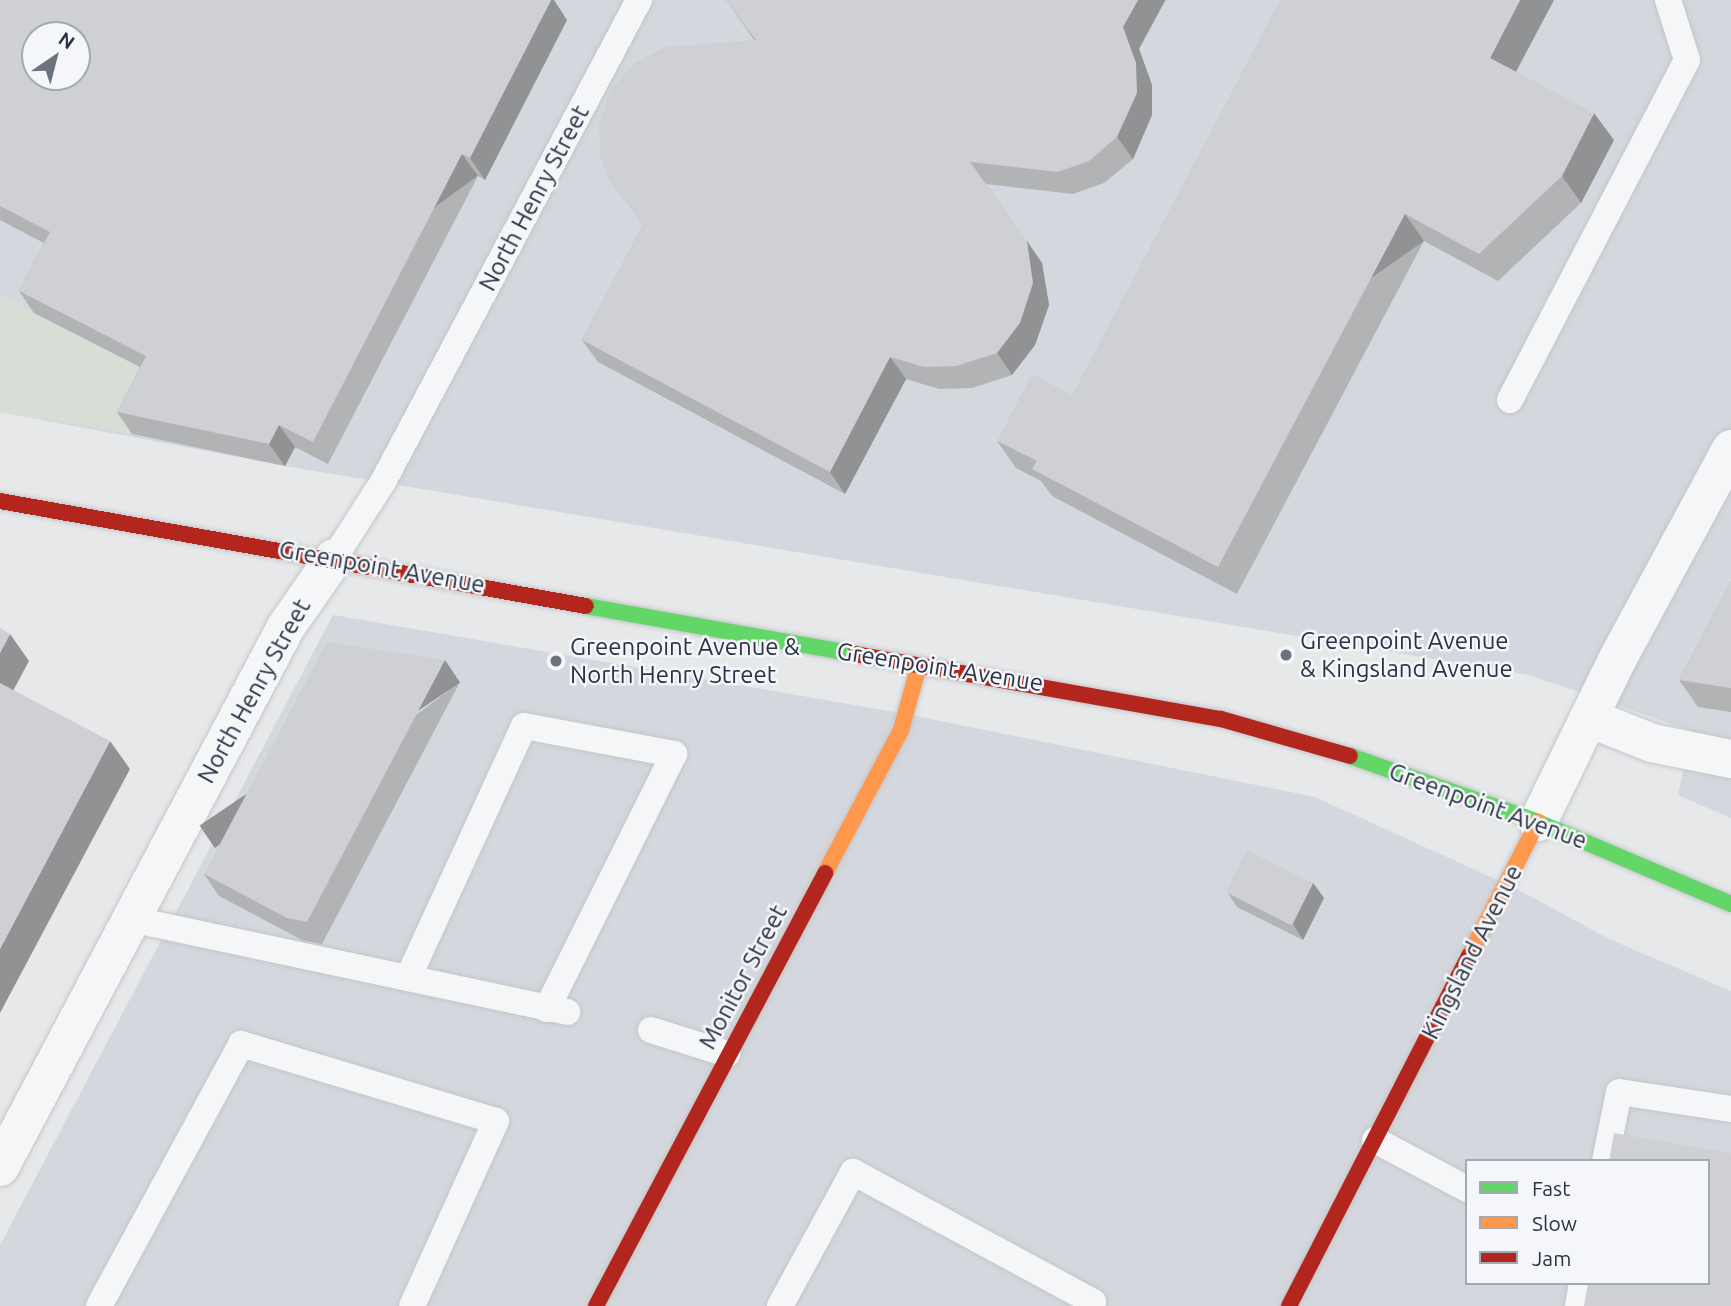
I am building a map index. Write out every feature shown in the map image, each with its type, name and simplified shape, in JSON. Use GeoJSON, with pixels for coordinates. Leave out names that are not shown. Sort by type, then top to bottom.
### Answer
{"type":"FeatureCollection","features":[{"type":"Feature","properties":{"kind":"main road","name":"Greenpoint Avenue"},"geometry":{"type":"LineString","coordinates":[[0,501],[334,558],[919,665],[1061,687],[1222,719],[1356,758],[1538,822],[1731,904]]}},
{"type":"Feature","properties":{"kind":"main road","name":"Monitor Street"},"geometry":{"type":"LineString","coordinates":[[596,1306],[727,1054],[901,730],[919,665]]}},
{"type":"Feature","properties":{"kind":"main road","name":"Kingsland Avenue"},"geometry":{"type":"LineString","coordinates":[[1289,1306],[1538,822]]}},
{"type":"Feature","properties":{"kind":"street","name":"Kingsland Avenue"},"geometry":{"type":"LineString","coordinates":[[1538,822],[1589,718],[1731,449]]}},
{"type":"Feature","properties":{"kind":"street","name":"North Henry Street"},"geometry":{"type":"LineString","coordinates":[[0,1167],[285,627],[334,558]]}},
{"type":"Feature","properties":{"kind":"street"},"geometry":{"type":"LineString","coordinates":[[1589,718],[1652,743],[1731,760]]}},
{"type":"Feature","properties":{"kind":"lane","name":"North Henry Street"},"geometry":{"type":"LineString","coordinates":[[334,558],[384,480],[639,0]]}},
{"type":"Feature","properties":{"kind":"lane"},"geometry":{"type":"LineString","coordinates":[[1510,400],[1687,60],[1668,0]]}},
{"type":"Feature","properties":{"kind":"lane"},"geometry":{"type":"LineString","coordinates":[[130,919],[557,1010],[674,754],[524,726],[408,978]]}},
{"type":"Feature","properties":{"kind":"lane"},"geometry":{"type":"LineString","coordinates":[[651,1030],[727,1054]]}},
{"type":"Feature","properties":{"kind":"lane"},"geometry":{"type":"LineString","coordinates":[[99,1306],[242,1044],[496,1121],[412,1306]]}},
{"type":"Feature","properties":{"kind":"lane"},"geometry":{"type":"LineString","coordinates":[[1605,1159],[1619,1092],[1731,1109]]}},
{"type":"Feature","properties":{"kind":"lane"},"geometry":{"type":"LineString","coordinates":[[1375,1140],[1465,1188]]}},
{"type":"Feature","properties":{"kind":"lane"},"geometry":{"type":"LineString","coordinates":[[780,1306],[853,1172],[1093,1302],[1091,1306]]}},
{"type":"Feature","properties":{"kind":"lane"},"geometry":{"type":"LineString","coordinates":[[1578,1306],[1582,1285]]}},
{"type":"Feature","properties":{"kind":"shaded area"},"geometry":{"type":"Polygon","coordinates":[[[0,0],[1731,0],[1731,818],[1678,795],[1692,731],[1529,675],[285,466],[0,412],[0,0]]]}},
{"type":"Feature","properties":{"kind":"shaded area"},"geometry":{"type":"Polygon","coordinates":[[[0,294],[161,378],[132,434],[0,412],[0,294]]]}},
{"type":"Feature","properties":{"kind":"shaded area"},"geometry":{"type":"Polygon","coordinates":[[[333,615],[906,714],[1315,797],[1517,889],[1609,939],[1731,991],[1731,1306],[0,1306],[0,1245],[333,615]]]}},
{"type":"Feature","properties":{"kind":"building"},"geometry":{"type":"Polygon","coordinates":[[[0,0],[551,0],[470,158],[462,154],[313,442],[279,425],[269,444],[117,412],[146,356],[19,291],[50,232],[0,206],[0,0]]]}},
{"type":"Feature","properties":{"kind":"building"},"geometry":{"type":"Polygon","coordinates":[[[726,0],[1138,0],[1123,27],[1136,63],[1137,93],[1117,137],[1089,161],[1058,172],[970,162],[1027,241],[1033,283],[1020,323],[997,353],[956,366],[924,367],[890,357],[830,472],[582,340],[643,225],[608,177],[600,156],[599,123],[611,90],[633,64],[666,47],[756,40],[726,0]]]}},
{"type":"Feature","properties":{"kind":"building"},"geometry":{"type":"Polygon","coordinates":[[[1280,0],[1520,0],[1490,58],[1594,113],[1562,176],[1479,254],[1405,214],[1218,567],[1032,469],[1037,461],[997,441],[1032,374],[1072,395],[1280,0]]]}},
{"type":"Feature","properties":{"kind":"building"},"geometry":{"type":"Polygon","coordinates":[[[1731,581],[1731,688],[1679,680],[1731,581]]]}},
{"type":"Feature","properties":{"kind":"building"},"geometry":{"type":"Polygon","coordinates":[[[0,628],[10,634],[0,653],[0,628]]]}},
{"type":"Feature","properties":{"kind":"building"},"geometry":{"type":"Polygon","coordinates":[[[327,642],[445,660],[307,922],[287,918],[204,874],[327,642]]]}},
{"type":"Feature","properties":{"kind":"building"},"geometry":{"type":"Polygon","coordinates":[[[0,683],[110,741],[0,949],[0,683]]]}},
{"type":"Feature","properties":{"kind":"building"},"geometry":{"type":"Polygon","coordinates":[[[1247,850],[1313,884],[1292,925],[1226,892],[1247,850]]]}},
{"type":"Feature","properties":{"kind":"building"},"geometry":{"type":"Polygon","coordinates":[[[1614,1133],[1731,1153],[1731,1306],[1584,1306],[1588,1285],[1710,1285],[1710,1159],[1609,1159],[1614,1133]]]}},
{"type":"Feature","properties":{"kind":"traffic: fast"},"geometry":{"type":"LineString","coordinates":[[586,606],[855,654]]}},
{"type":"Feature","properties":{"kind":"traffic: fast"},"geometry":{"type":"LineString","coordinates":[[1350,756],[1538,822],[1731,904]]}},
{"type":"Feature","properties":{"kind":"traffic: slow"},"geometry":{"type":"LineString","coordinates":[[825,873],[901,730],[919,665]]}},
{"type":"Feature","properties":{"kind":"traffic: slow"},"geometry":{"type":"LineString","coordinates":[[1469,956],[1538,822]]}},
{"type":"Feature","properties":{"kind":"traffic: jam"},"geometry":{"type":"LineString","coordinates":[[0,501],[586,606]]}},
{"type":"Feature","properties":{"kind":"traffic: jam"},"geometry":{"type":"LineString","coordinates":[[855,654],[1221,719],[1350,756]]}},
{"type":"Feature","properties":{"kind":"traffic: jam"},"geometry":{"type":"LineString","coordinates":[[596,1306],[825,873]]}},
{"type":"Feature","properties":{"kind":"traffic: jam"},"geometry":{"type":"LineString","coordinates":[[1289,1306],[1469,956]]}},
{"type":"Feature","properties":{"kind":"place","name":"Greenpoint Avenue & Kingsland Avenue"},"geometry":{"type":"Point","coordinates":[1286,655]}},
{"type":"Feature","properties":{"kind":"place","name":"Greenpoint Avenue & North Henry Street"},"geometry":{"type":"Point","coordinates":[556,661]}}]}
